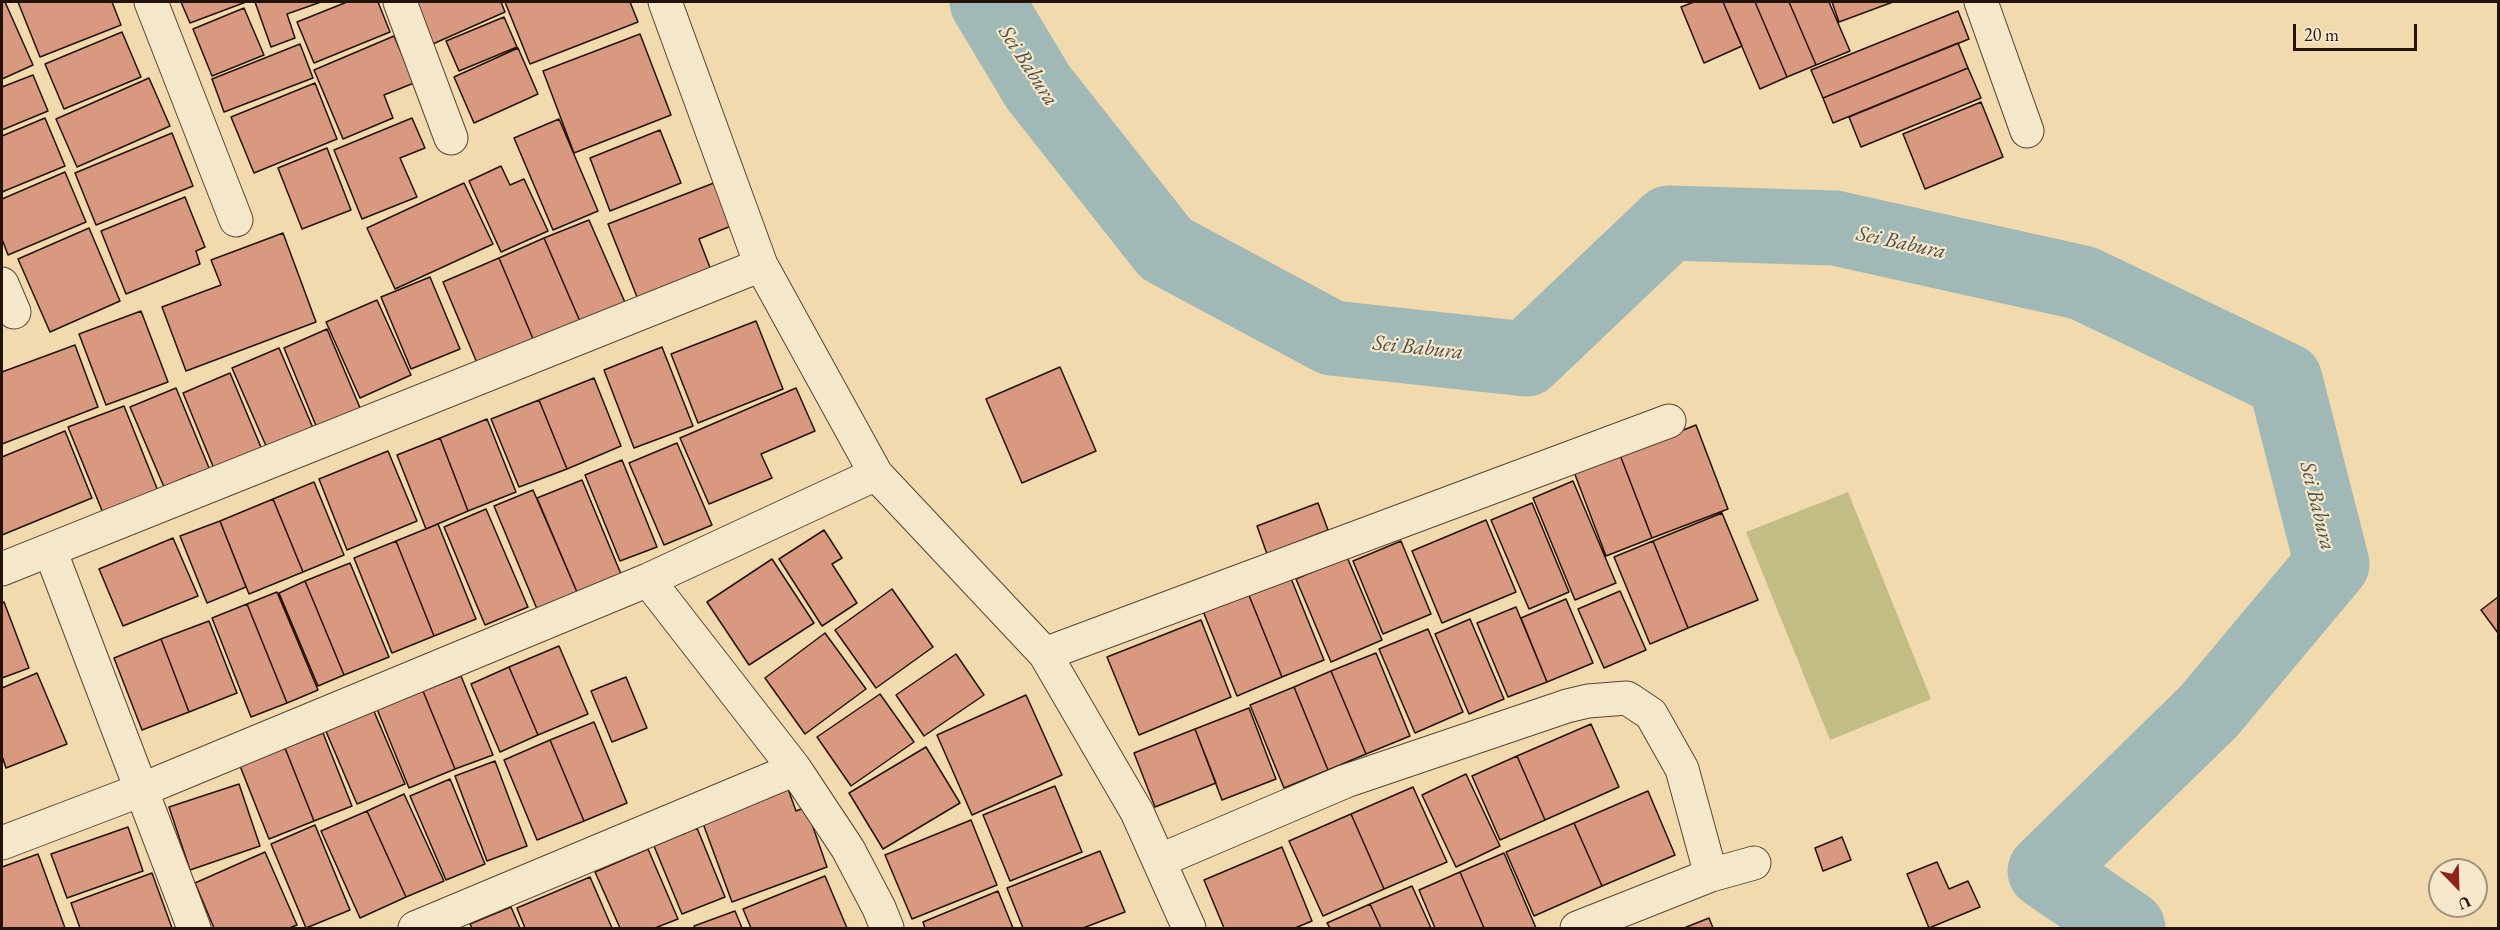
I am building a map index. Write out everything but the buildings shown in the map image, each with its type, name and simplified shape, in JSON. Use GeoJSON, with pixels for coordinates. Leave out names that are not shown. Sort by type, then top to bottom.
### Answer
{"type":"FeatureCollection","features":[{"type":"Feature","properties":{"kind":"street"},"geometry":{"type":"LineString","coordinates":[[151,2],[237,220]]}},
{"type":"Feature","properties":{"kind":"street"},"geometry":{"type":"LineString","coordinates":[[400,2],[452,138]]}},
{"type":"Feature","properties":{"kind":"street"},"geometry":{"type":"LineString","coordinates":[[665,2],[761,265],[876,474],[1045,654],[1137,812],[1161,860],[1189,928]]}},
{"type":"Feature","properties":{"kind":"street"},"geometry":{"type":"LineString","coordinates":[[1981,2],[2027,131]]}},
{"type":"Feature","properties":{"kind":"street"},"geometry":{"type":"LineString","coordinates":[[2,569],[761,265]]}},
{"type":"Feature","properties":{"kind":"street"},"geometry":{"type":"LineString","coordinates":[[1045,654],[1669,421]]}},
{"type":"Feature","properties":{"kind":"street"},"geometry":{"type":"LineString","coordinates":[[2,843],[141,789],[648,580],[876,474]]}},
{"type":"Feature","properties":{"kind":"street"},"geometry":{"type":"LineString","coordinates":[[50,550],[194,928]]}},
{"type":"Feature","properties":{"kind":"street"},"geometry":{"type":"LineString","coordinates":[[648,580],[795,769],[848,849],[879,908],[886,928]]}},
{"type":"Feature","properties":{"kind":"street"},"geometry":{"type":"LineString","coordinates":[[1161,860],[1346,781],[1567,706],[1588,701],[1627,698],[1651,714],[1682,769],[1711,875]]}},
{"type":"Feature","properties":{"kind":"street"},"geometry":{"type":"LineString","coordinates":[[415,928],[795,769]]}},
{"type":"Feature","properties":{"kind":"street"},"geometry":{"type":"LineString","coordinates":[[1577,928],[1711,875],[1754,863]]}},
{"type":"Feature","properties":{"kind":"shaded area"},"geometry":{"type":"Polygon","coordinates":[[[1848,492],[1931,699],[1830,740],[1746,532],[1848,492]]]}},
{"type":"Feature","properties":{"kind":"waterway","name":"Sei Babura"},"geometry":{"type":"LineString","coordinates":[[987,2],[1038,87],[1166,249],[1332,338],[1526,359],[1669,223],[1835,228],[2083,283],[2285,380],[2332,564],[2209,711],[2045,871],[2128,928]]}}]}
